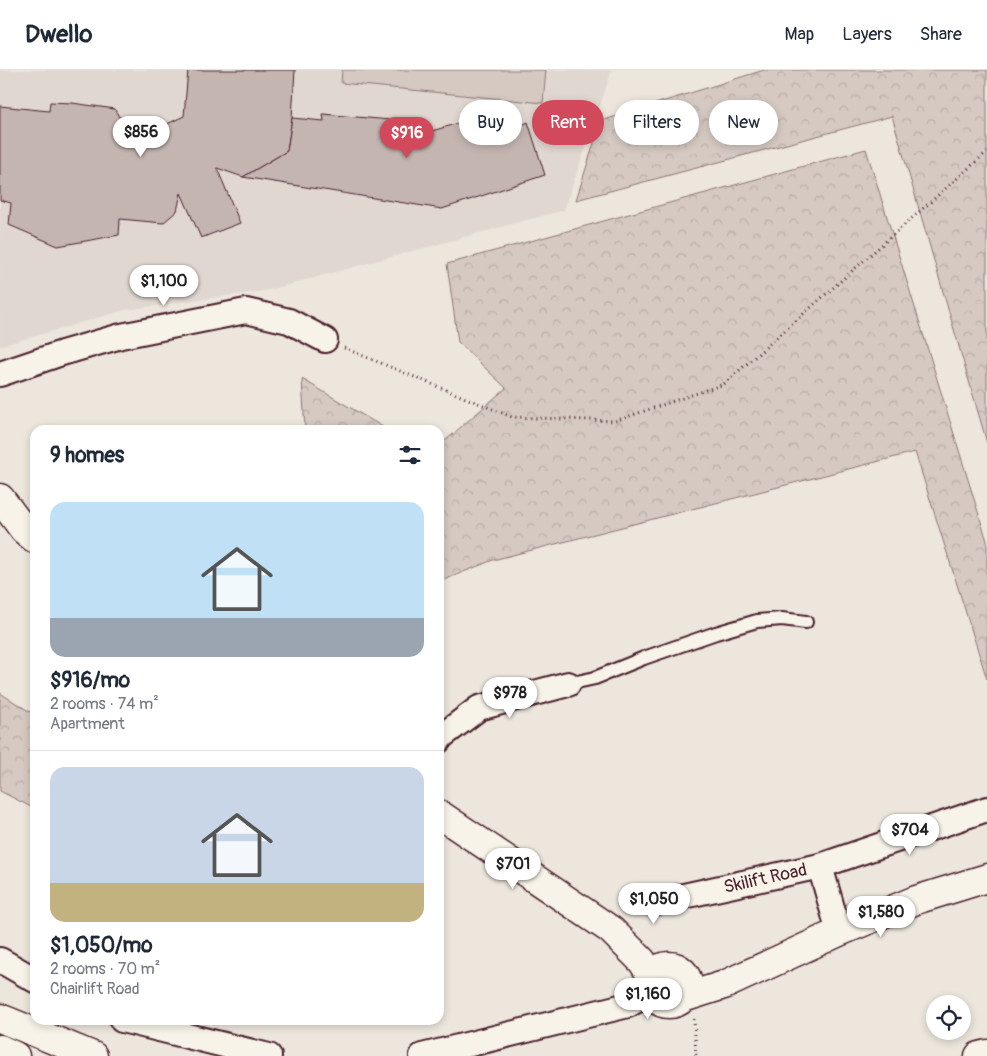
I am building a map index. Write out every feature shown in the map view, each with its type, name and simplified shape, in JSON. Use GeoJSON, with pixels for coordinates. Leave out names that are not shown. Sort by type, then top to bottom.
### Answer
{"type":"FeatureCollection","features":[{"type":"Feature","properties":{"kind":"main road"},"geometry":{"type":"LineString","coordinates":[[0,498],[24,530],[30,535]]}},
{"type":"Feature","properties":{"kind":"main road"},"geometry":{"type":"LineString","coordinates":[[444,817],[611,930],[645,944],[668,982],[713,978],[764,966],[916,900],[987,878]]}},
{"type":"Feature","properties":{"kind":"main road"},"geometry":{"type":"LineString","coordinates":[[0,1018],[93,1056]]}},
{"type":"Feature","properties":{"kind":"main road"},"geometry":{"type":"LineString","coordinates":[[0,1049],[16,1056]]}},
{"type":"Feature","properties":{"kind":"main road"},"geometry":{"type":"LineString","coordinates":[[979,1056],[987,1054]]}},
{"type":"Feature","properties":{"kind":"street"},"geometry":{"type":"LineString","coordinates":[[0,374],[121,336],[246,311],[289,321],[325,340]]}},
{"type":"Feature","properties":{"kind":"street"},"geometry":{"type":"LineString","coordinates":[[444,734],[479,708],[568,684]]}},
{"type":"Feature","properties":{"kind":"street","name":"Skilift Road"},"geometry":{"type":"LineString","coordinates":[[652,903],[820,866],[987,809]]}},
{"type":"Feature","properties":{"kind":"street","name":"Skilift Road"},"geometry":{"type":"LineString","coordinates":[[820,866],[839,932]]}},
{"type":"Feature","properties":{"kind":"street"},"geometry":{"type":"LineString","coordinates":[[0,960],[30,977]]}},
{"type":"Feature","properties":{"kind":"street"},"geometry":{"type":"LineString","coordinates":[[422,1056],[628,1005],[668,982]]}},
{"type":"Feature","properties":{"kind":"street"},"geometry":{"type":"LineString","coordinates":[[142,1025],[269,1056]]}},
{"type":"Feature","properties":{"kind":"lane"},"geometry":{"type":"LineString","coordinates":[[568,684],[595,678],[671,648],[757,621],[782,618],[806,622]]}},
{"type":"Feature","properties":{"kind":"path"},"geometry":{"type":"LineString","coordinates":[[325,340],[512,417],[615,421],[724,384],[987,152]]}},
{"type":"Feature","properties":{"kind":"path"},"geometry":{"type":"LineString","coordinates":[[694,1035],[696,1056]]}},
{"type":"Feature","properties":{"kind":"shaded area"},"geometry":{"type":"Polygon","coordinates":[[[0,70],[612,70],[602,100],[532,100],[532,145],[586,145],[564,210],[269,290],[125,310],[0,346],[0,70]]]}},
{"type":"Feature","properties":{"kind":"green space"},"geometry":{"type":"Polygon","coordinates":[[[342,70],[546,70],[543,100],[532,100],[532,102],[341,83],[342,70]]]}},
{"type":"Feature","properties":{"kind":"green space"},"geometry":{"type":"Polygon","coordinates":[[[764,70],[987,70],[987,443],[892,116],[576,200],[593,145],[604,145],[604,120],[614,117],[614,145],[699,145],[699,100],[668,100],[764,70]]]}},
{"type":"Feature","properties":{"kind":"green space"},"geometry":{"type":"Polygon","coordinates":[[[866,149],[987,541],[987,679],[915,452],[493,560],[444,580],[444,442],[506,388],[458,342],[447,264],[866,149]]]}},
{"type":"Feature","properties":{"kind":"green space"},"geometry":{"type":"Polygon","coordinates":[[[302,379],[380,425],[305,425],[302,379]]]}},
{"type":"Feature","properties":{"kind":"green space"},"geometry":{"type":"Polygon","coordinates":[[[0,693],[30,712],[30,806],[0,791],[0,693]]]}},
{"type":"Feature","properties":{"kind":"building"},"geometry":{"type":"Polygon","coordinates":[[[188,70],[295,70],[292,118],[287,151],[243,177],[217,168],[240,223],[201,238],[181,193],[177,211],[163,223],[120,219],[119,235],[58,246],[9,225],[11,203],[0,200],[0,106],[49,111],[50,102],[72,103],[115,109],[119,117],[167,124],[184,116],[188,70]]]}},
{"type":"Feature","properties":{"kind":"building"},"geometry":{"type":"Polygon","coordinates":[[[323,114],[413,122],[410,135],[418,135],[459,123],[459,145],[522,145],[522,125],[528,122],[532,134],[532,145],[535,145],[545,175],[442,209],[243,177],[287,151],[292,118],[324,121],[323,114]]]}}]}
